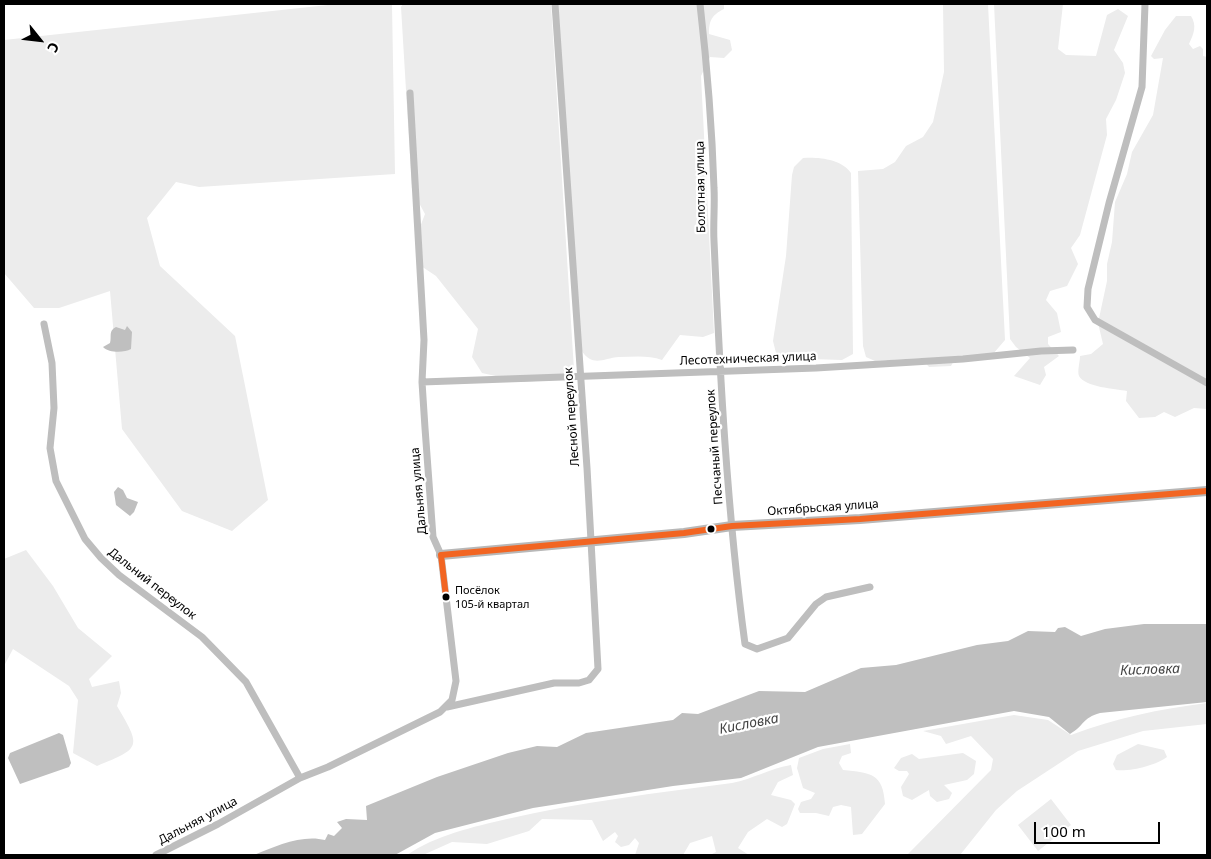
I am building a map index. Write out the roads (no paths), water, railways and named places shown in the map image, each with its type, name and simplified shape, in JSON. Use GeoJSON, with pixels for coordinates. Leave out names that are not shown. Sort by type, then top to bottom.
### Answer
{"type":"FeatureCollection","features":[{"type":"Feature","properties":{"kind":"street","name":"Лесной переулок"},"geometry":{"type":"LineString","coordinates":[[447,707],[554,683],[579,683],[589,680],[598,668],[555,4]]}},
{"type":"Feature","properties":{"kind":"street","name":"Болотная улица"},"geometry":{"type":"LineString","coordinates":[[700,4],[706,56],[714,191],[714,236],[721,371]]}},
{"type":"Feature","properties":{"kind":"street"},"geometry":{"type":"LineString","coordinates":[[1145,4],[1142,87],[1099,242],[1088,289],[1087,307],[1095,320],[1207,383]]}},
{"type":"Feature","properties":{"kind":"street","name":"Дальняя улица"},"geometry":{"type":"LineString","coordinates":[[156,855],[218,824],[300,778],[328,767],[447,707],[452,700],[456,681],[441,556],[434,537],[422,382],[424,340],[410,93]]}},
{"type":"Feature","properties":{"kind":"street","name":"Дальний переулок"},"geometry":{"type":"LineString","coordinates":[[44,324],[52,363],[54,408],[50,448],[56,481],[85,539],[119,575],[202,637],[240,676],[300,778]]}},
{"type":"Feature","properties":{"kind":"street","name":"Лесотехническая улица"},"geometry":{"type":"LineString","coordinates":[[422,382],[816,368],[1073,350]]}},
{"type":"Feature","properties":{"kind":"street","name":"Песчаный переулок"},"geometry":{"type":"LineString","coordinates":[[721,371],[732,526],[746,644],[750,648],[757,649],[788,638],[816,604],[826,597],[870,587]]}},
{"type":"Feature","properties":{"kind":"street","name":"Октябрьская улица"},"geometry":{"type":"LineString","coordinates":[[441,556],[732,526],[860,519],[1207,491]]}},
{"type":"Feature","properties":{"kind":"water"},"geometry":{"type":"Polygon","coordinates":[[[127,326],[132,332],[131,349],[117,352],[103,347],[110,343],[111,332],[116,327],[125,330],[127,326]]]}},
{"type":"Feature","properties":{"kind":"water"},"geometry":{"type":"Polygon","coordinates":[[[118,487],[123,490],[127,498],[138,502],[130,516],[116,505],[114,492],[118,487]]]}},
{"type":"Feature","properties":{"kind":"water","name":"Кисловка"},"geometry":{"type":"Polygon","coordinates":[[[1144,624],[1207,624],[1207,702],[1100,713],[1087,719],[1070,734],[1049,717],[1014,711],[818,747],[741,778],[673,786],[533,808],[435,833],[395,855],[254,855],[298,840],[325,840],[328,834],[334,836],[342,828],[337,822],[346,819],[367,820],[366,806],[437,777],[508,753],[537,746],[557,747],[586,733],[673,720],[682,713],[698,714],[759,691],[805,692],[861,668],[896,665],[977,645],[1008,641],[1028,631],[1055,632],[1058,628],[1065,627],[1081,636],[1105,629],[1144,624]]]}},
{"type":"Feature","properties":{"kind":"water"},"geometry":{"type":"Polygon","coordinates":[[[59,733],[63,735],[71,763],[69,767],[20,784],[8,758],[10,753],[59,733]]]}},
{"type":"Feature","properties":{"kind":"place","name":"Посёлок 105-й квартал"},"geometry":{"type":"Point","coordinates":[446,597]}}]}
